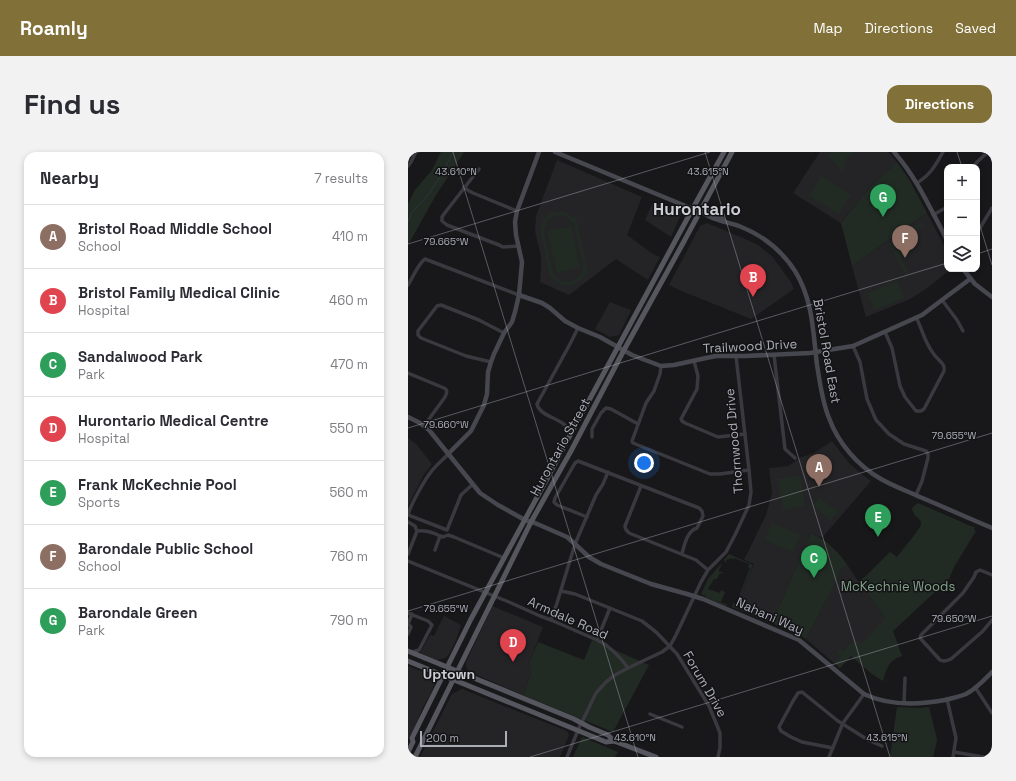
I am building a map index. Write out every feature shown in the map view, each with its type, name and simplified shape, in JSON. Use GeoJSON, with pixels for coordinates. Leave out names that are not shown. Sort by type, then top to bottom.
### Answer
{"type":"FeatureCollection","features":[{"type":"Feature","properties":{"kind":"main road","name":"Hurontario Street"},"geometry":{"type":"LineString","coordinates":[[408,752],[413,742],[412,738],[471,619],[724,152]]}},
{"type":"Feature","properties":{"kind":"main road","name":"Hurontario Street"},"geometry":{"type":"LineString","coordinates":[[415,757],[531,522],[732,152]]}},
{"type":"Feature","properties":{"kind":"main road"},"geometry":{"type":"LineString","coordinates":[[432,661],[446,661],[456,649]]}},
{"type":"Feature","properties":{"kind":"main road"},"geometry":{"type":"LineString","coordinates":[[467,651],[463,662],[465,670],[479,678],[482,682]]}},
{"type":"Feature","properties":{"kind":"main road"},"geometry":{"type":"LineString","coordinates":[[409,652],[582,722],[608,735],[614,741],[656,757]]}},
{"type":"Feature","properties":{"kind":"main road"},"geometry":{"type":"LineString","coordinates":[[408,661],[606,742],[614,741]]}},
{"type":"Feature","properties":{"kind":"main road"},"geometry":{"type":"LineString","coordinates":[[418,665],[420,669],[432,674],[438,682],[434,694]]}},
{"type":"Feature","properties":{"kind":"street"},"geometry":{"type":"LineString","coordinates":[[408,166],[416,152]]}},
{"type":"Feature","properties":{"kind":"street"},"geometry":{"type":"LineString","coordinates":[[473,484],[461,495],[447,530],[408,515],[430,473],[470,431],[484,405],[488,388],[488,372],[491,362],[504,333],[512,322],[519,295],[522,262],[515,229],[517,211],[539,152]]}},
{"type":"Feature","properties":{"kind":"street","name":"Bristol Road East"},"geometry":{"type":"LineString","coordinates":[[556,152],[693,208],[705,210],[721,217],[724,221],[757,235],[777,250],[790,264],[803,285],[813,322],[820,385],[825,409],[834,429],[846,448],[856,460],[872,473],[888,483],[992,528]]}},
{"type":"Feature","properties":{"kind":"street"},"geometry":{"type":"LineString","coordinates":[[917,183],[927,177],[943,152]]}},
{"type":"Feature","properties":{"kind":"street"},"geometry":{"type":"LineString","coordinates":[[976,164],[988,152]]}},
{"type":"Feature","properties":{"kind":"street"},"geometry":{"type":"LineString","coordinates":[[897,153],[917,183],[945,236]]}},
{"type":"Feature","properties":{"kind":"street"},"geometry":{"type":"LineString","coordinates":[[479,169],[444,214],[442,221],[446,225],[499,245],[508,247],[518,246]]}},
{"type":"Feature","properties":{"kind":"street"},"geometry":{"type":"LineString","coordinates":[[464,187],[473,193],[517,211]]}},
{"type":"Feature","properties":{"kind":"street"},"geometry":{"type":"LineString","coordinates":[[980,228],[992,208]]}},
{"type":"Feature","properties":{"kind":"street"},"geometry":{"type":"LineString","coordinates":[[934,215],[944,209]]}},
{"type":"Feature","properties":{"kind":"street"},"geometry":{"type":"LineString","coordinates":[[408,285],[420,264],[425,259],[519,295]]}},
{"type":"Feature","properties":{"kind":"street"},"geometry":{"type":"LineString","coordinates":[[965,272],[978,287],[992,297]]}},
{"type":"Feature","properties":{"kind":"street","name":"Trailwood Drive"},"geometry":{"type":"LineString","coordinates":[[519,295],[542,303],[565,321],[578,328],[596,335],[637,357],[661,366],[674,365],[716,356],[774,355],[816,352],[853,346],[922,315],[970,279]]}},
{"type":"Feature","properties":{"kind":"street"},"geometry":{"type":"LineString","coordinates":[[942,300],[957,320],[963,331]]}},
{"type":"Feature","properties":{"kind":"street"},"geometry":{"type":"LineString","coordinates":[[491,362],[466,356],[421,338],[418,335],[418,332],[437,306],[441,305],[479,320],[504,333]]}},
{"type":"Feature","properties":{"kind":"street"},"geometry":{"type":"LineString","coordinates":[[885,332],[892,348],[900,386],[905,397],[916,410],[921,411],[924,409],[945,368],[931,352],[916,318]]}},
{"type":"Feature","properties":{"kind":"street"},"geometry":{"type":"LineString","coordinates":[[569,437],[570,433],[567,425],[546,414],[539,409],[537,404],[578,328]]}},
{"type":"Feature","properties":{"kind":"street"},"geometry":{"type":"LineString","coordinates":[[853,346],[860,362],[867,399],[876,420],[889,434],[904,444],[926,451],[928,454],[922,481],[916,496]]}},
{"type":"Feature","properties":{"kind":"street"},"geometry":{"type":"LineString","coordinates":[[774,355],[785,448],[794,458]]}},
{"type":"Feature","properties":{"kind":"street","name":"Thornwood Drive"},"geometry":{"type":"LineString","coordinates":[[670,646],[708,570],[726,552],[749,505],[751,492],[736,356]]}},
{"type":"Feature","properties":{"kind":"street"},"geometry":{"type":"LineString","coordinates":[[694,361],[698,376],[697,389],[681,419],[682,421],[718,437],[745,434]]}},
{"type":"Feature","properties":{"kind":"street"},"geometry":{"type":"LineString","coordinates":[[661,366],[654,391],[646,403],[632,441],[635,444],[710,474],[749,470]]}},
{"type":"Feature","properties":{"kind":"street"},"geometry":{"type":"LineString","coordinates":[[408,373],[447,390],[445,397],[424,426]]}},
{"type":"Feature","properties":{"kind":"street"},"geometry":{"type":"LineString","coordinates":[[592,437],[592,429],[601,413],[606,408],[611,409],[638,424]]}},
{"type":"Feature","properties":{"kind":"street","name":"Nahani Way"},"geometry":{"type":"LineString","coordinates":[[408,417],[424,426],[433,434],[480,493],[488,499],[524,520],[562,534],[589,557],[601,564],[651,584],[694,596],[800,640],[864,694],[882,701],[924,703],[961,696],[975,687],[992,672]]}},
{"type":"Feature","properties":{"kind":"street"},"geometry":{"type":"LineString","coordinates":[[567,425],[576,422],[579,418]]}},
{"type":"Feature","properties":{"kind":"street"},"geometry":{"type":"LineString","coordinates":[[587,517],[557,505],[554,499],[575,463],[580,461],[699,508],[702,511],[702,516],[699,526],[688,535],[682,553]]}},
{"type":"Feature","properties":{"kind":"street"},"geometry":{"type":"LineString","coordinates":[[551,620],[575,544],[596,495],[608,472]]}},
{"type":"Feature","properties":{"kind":"street"},"geometry":{"type":"LineString","coordinates":[[641,486],[625,526],[626,531],[682,553],[696,560],[708,570]]}},
{"type":"Feature","properties":{"kind":"street"},"geometry":{"type":"LineString","coordinates":[[408,522],[417,530]]}},
{"type":"Feature","properties":{"kind":"street"},"geometry":{"type":"LineString","coordinates":[[417,530],[428,531],[443,537],[448,535],[504,558]]}},
{"type":"Feature","properties":{"kind":"street"},"geometry":{"type":"LineString","coordinates":[[408,554],[417,530]]}},
{"type":"Feature","properties":{"kind":"street"},"geometry":{"type":"LineString","coordinates":[[435,550],[440,536]]}},
{"type":"Feature","properties":{"kind":"street","name":"Armdale Road"},"geometry":{"type":"LineString","coordinates":[[408,561],[598,640],[606,644],[628,668]]}},
{"type":"Feature","properties":{"kind":"street"},"geometry":{"type":"LineString","coordinates":[[992,575],[980,570],[976,572],[963,593],[920,635],[920,638],[940,660],[944,662],[951,659],[983,631],[992,620]]}},
{"type":"Feature","properties":{"kind":"street","name":"Forum Drive"},"geometry":{"type":"LineString","coordinates":[[561,591],[575,594],[644,623],[656,632],[670,646],[683,662],[709,706],[720,734],[720,748],[718,757]]}},
{"type":"Feature","properties":{"kind":"street"},"geometry":{"type":"LineString","coordinates":[[598,640],[610,608]]}},
{"type":"Feature","properties":{"kind":"street"},"geometry":{"type":"LineString","coordinates":[[408,621],[410,614]]}},
{"type":"Feature","properties":{"kind":"street"},"geometry":{"type":"LineString","coordinates":[[408,634],[411,627],[408,624],[410,614]]}},
{"type":"Feature","properties":{"kind":"street"},"geometry":{"type":"LineString","coordinates":[[409,652],[419,650],[432,625],[428,621],[410,614]]}},
{"type":"Feature","properties":{"kind":"street"},"geometry":{"type":"LineString","coordinates":[[567,757],[596,693],[606,682],[615,675],[662,652],[670,646]]}},
{"type":"Feature","properties":{"kind":"street"},"geometry":{"type":"LineString","coordinates":[[904,703],[905,678]]}},
{"type":"Feature","properties":{"kind":"street"},"geometry":{"type":"LineString","coordinates":[[975,687],[992,713]]}},
{"type":"Feature","properties":{"kind":"street"},"geometry":{"type":"LineString","coordinates":[[833,748],[802,742],[781,731],[779,726],[798,693],[802,692],[829,714],[868,740],[882,746]]}},
{"type":"Feature","properties":{"kind":"street"},"geometry":{"type":"LineString","coordinates":[[829,757],[843,723],[864,694]]}},
{"type":"Feature","properties":{"kind":"street"},"geometry":{"type":"LineString","coordinates":[[947,699],[956,738],[953,757]]}},
{"type":"Feature","properties":{"kind":"street"},"geometry":{"type":"LineString","coordinates":[[650,714],[682,727]]}},
{"type":"Feature","properties":{"kind":"street"},"geometry":{"type":"LineString","coordinates":[[954,752],[984,757]]}},
{"type":"Feature","properties":{"kind":"shaded area"},"geometry":{"type":"Polygon","coordinates":[[[820,152],[888,152],[897,162],[871,186],[841,223],[793,193],[820,152]]]}},
{"type":"Feature","properties":{"kind":"shaded area"},"geometry":{"type":"Polygon","coordinates":[[[557,160],[642,197],[627,235],[653,254],[660,257],[648,280],[616,259],[569,295],[540,282],[541,257],[535,231],[536,216],[557,160]]]}},
{"type":"Feature","properties":{"kind":"shaded area"},"geometry":{"type":"Polygon","coordinates":[[[653,202],[681,211],[671,237],[645,220],[653,202]]]}},
{"type":"Feature","properties":{"kind":"shaded area"},"geometry":{"type":"Polygon","coordinates":[[[927,213],[944,245],[944,272],[947,272],[926,289],[910,299],[866,317],[852,266],[927,213]]]}},
{"type":"Feature","properties":{"kind":"shaded area"},"geometry":{"type":"Polygon","coordinates":[[[707,223],[758,245],[772,256],[791,282],[794,289],[751,319],[669,285],[700,226],[707,223]]]}},
{"type":"Feature","properties":{"kind":"shaded area"},"geometry":{"type":"Polygon","coordinates":[[[610,302],[631,310],[619,335],[610,337],[595,329],[610,302]]]}},
{"type":"Feature","properties":{"kind":"shaded area"},"geometry":{"type":"Polygon","coordinates":[[[408,438],[416,444],[432,464],[423,476],[408,506],[408,438]]]}},
{"type":"Feature","properties":{"kind":"shaded area"},"geometry":{"type":"Polygon","coordinates":[[[832,441],[849,463],[871,481],[822,538],[811,533],[772,623],[735,608],[754,564],[744,560],[766,515],[772,493],[769,468],[789,466],[799,458],[814,453],[832,441]]]}},
{"type":"Feature","properties":{"kind":"shaded area"},"geometry":{"type":"Polygon","coordinates":[[[848,566],[885,618],[902,656],[890,663],[883,681],[872,674],[851,656],[840,668],[806,639],[842,568],[848,566]]]}},
{"type":"Feature","properties":{"kind":"shaded area"},"geometry":{"type":"Polygon","coordinates":[[[492,606],[543,627],[529,663],[531,674],[523,695],[470,672],[466,666],[466,662],[492,606]]]}},
{"type":"Feature","properties":{"kind":"shaded area"},"geometry":{"type":"Polygon","coordinates":[[[444,616],[461,625],[455,643],[449,654],[445,658],[437,660],[420,653],[430,635],[434,636],[444,616]]]}},
{"type":"Feature","properties":{"kind":"shaded area"},"geometry":{"type":"Polygon","coordinates":[[[408,666],[430,675],[435,683],[408,739],[408,666]]]}},
{"type":"Feature","properties":{"kind":"shaded area"},"geometry":{"type":"Polygon","coordinates":[[[462,689],[567,731],[569,735],[560,757],[420,757],[452,694],[462,689]]]}},
{"type":"Feature","properties":{"kind":"green space"},"geometry":{"type":"Polygon","coordinates":[[[441,152],[464,152],[436,195],[408,245],[408,204],[415,190],[432,170],[441,152]]]}},
{"type":"Feature","properties":{"kind":"green space"},"geometry":{"type":"Polygon","coordinates":[[[831,152],[853,153],[844,161],[847,165],[842,169],[844,171],[843,172],[827,155],[831,152]]]}},
{"type":"Feature","properties":{"kind":"green space"},"geometry":{"type":"Polygon","coordinates":[[[897,162],[910,181],[927,213],[852,266],[841,223],[871,186],[897,162]]]}},
{"type":"Feature","properties":{"kind":"green space"},"geometry":{"type":"Polygon","coordinates":[[[821,176],[851,195],[839,214],[809,196],[821,176]]]}},
{"type":"Feature","properties":{"kind":"green space"},"geometry":{"type":"Polygon","coordinates":[[[560,212],[576,217],[588,273],[585,274],[577,283],[572,285],[561,285],[552,278],[549,272],[540,229],[545,217],[551,213],[560,212]],[[560,215],[551,218],[547,222],[544,232],[553,273],[559,280],[569,282],[577,279],[582,273],[583,266],[574,225],[569,218],[560,215]]]}},
{"type":"Feature","properties":{"kind":"green space"},"geometry":{"type":"Polygon","coordinates":[[[922,222],[924,226],[913,233],[916,239],[907,244],[911,252],[901,258],[909,274],[906,276],[889,243],[904,235],[903,232],[922,222]]]}},
{"type":"Feature","properties":{"kind":"green space"},"geometry":{"type":"Polygon","coordinates":[[[571,226],[580,267],[557,273],[547,231],[571,226]]]}},
{"type":"Feature","properties":{"kind":"green space"},"geometry":{"type":"Polygon","coordinates":[[[897,281],[904,298],[874,310],[868,293],[897,281]]]}},
{"type":"Feature","properties":{"kind":"green space"},"geometry":{"type":"Polygon","coordinates":[[[800,475],[805,506],[783,510],[778,479],[800,475]]]}},
{"type":"Feature","properties":{"kind":"green space"},"geometry":{"type":"Polygon","coordinates":[[[819,498],[839,511],[830,521],[813,505],[819,498]]]}},
{"type":"Feature","properties":{"kind":"green space","name":"McKechnie Woods"},"geometry":{"type":"Polygon","coordinates":[[[918,503],[975,527],[974,530],[976,531],[954,567],[949,579],[893,631],[902,656],[891,662],[883,681],[872,674],[851,656],[840,668],[835,663],[842,655],[836,654],[837,652],[841,649],[843,652],[842,654],[845,649],[856,640],[859,643],[863,643],[885,618],[858,581],[866,576],[890,552],[897,557],[914,535],[921,524],[912,509],[918,503]]]}},
{"type":"Feature","properties":{"kind":"green space"},"geometry":{"type":"Polygon","coordinates":[[[772,523],[801,535],[793,552],[764,540],[772,523]]]}},
{"type":"Feature","properties":{"kind":"green space"},"geometry":{"type":"Polygon","coordinates":[[[811,533],[832,547],[848,566],[842,568],[806,639],[772,623],[811,533]]]}},
{"type":"Feature","properties":{"kind":"green space"},"geometry":{"type":"Polygon","coordinates":[[[729,554],[753,565],[735,608],[732,607],[733,603],[736,604],[750,568],[748,567],[749,564],[734,558],[733,560],[732,558],[726,560],[726,563],[724,560],[729,554]]]}},
{"type":"Feature","properties":{"kind":"green space"},"geometry":{"type":"Polygon","coordinates":[[[721,564],[722,565],[718,571],[722,572],[723,574],[720,573],[717,579],[714,579],[708,589],[720,593],[721,590],[725,592],[721,602],[701,594],[708,579],[721,564]]]}},
{"type":"Feature","properties":{"kind":"green space"},"geometry":{"type":"Polygon","coordinates":[[[706,596],[728,605],[726,606],[705,597],[706,596]]]}},
{"type":"Feature","properties":{"kind":"green space"},"geometry":{"type":"Polygon","coordinates":[[[592,640],[649,665],[613,732],[523,695],[531,674],[529,663],[538,642],[584,660],[592,640]]]}},
{"type":"Feature","properties":{"kind":"green space"},"geometry":{"type":"Polygon","coordinates":[[[897,707],[929,707],[937,741],[933,757],[890,757],[897,707]]]}},
{"type":"Feature","properties":{"kind":"green space"},"geometry":{"type":"Polygon","coordinates":[[[582,737],[618,752],[615,757],[573,757],[582,737]]]}},
{"type":"Feature","properties":{"kind":"waterway"},"geometry":{"type":"LineString","coordinates":[[408,222],[412,212],[429,194],[453,152]]}},
{"type":"Feature","properties":{"kind":"place","name":"Barondale Green"},"geometry":{"type":"Point","coordinates":[883,217]}},
{"type":"Feature","properties":{"kind":"place","name":"Barondale Public School"},"geometry":{"type":"Point","coordinates":[905,258]}},
{"type":"Feature","properties":{"kind":"place","name":"Bristol Family Medical Clinic"},"geometry":{"type":"Point","coordinates":[753,297]}},
{"type":"Feature","properties":{"kind":"place","name":"Bristol Road Middle School"},"geometry":{"type":"Point","coordinates":[819,487]}},
{"type":"Feature","properties":{"kind":"place","name":"Frank McKechnie Pool"},"geometry":{"type":"Point","coordinates":[878,537]}},
{"type":"Feature","properties":{"kind":"place","name":"Sandalwood Park"},"geometry":{"type":"Point","coordinates":[814,578]}},
{"type":"Feature","properties":{"kind":"place","name":"Hurontario Medical Centre"},"geometry":{"type":"Point","coordinates":[513,662]}},
{"type":"Feature","properties":{"kind":"district","name":"Hurontario"},"geometry":{"type":"Point","coordinates":[697,209]}},
{"type":"Feature","properties":{"kind":"district","name":"Uptown"},"geometry":{"type":"Point","coordinates":[449,674]}}]}
